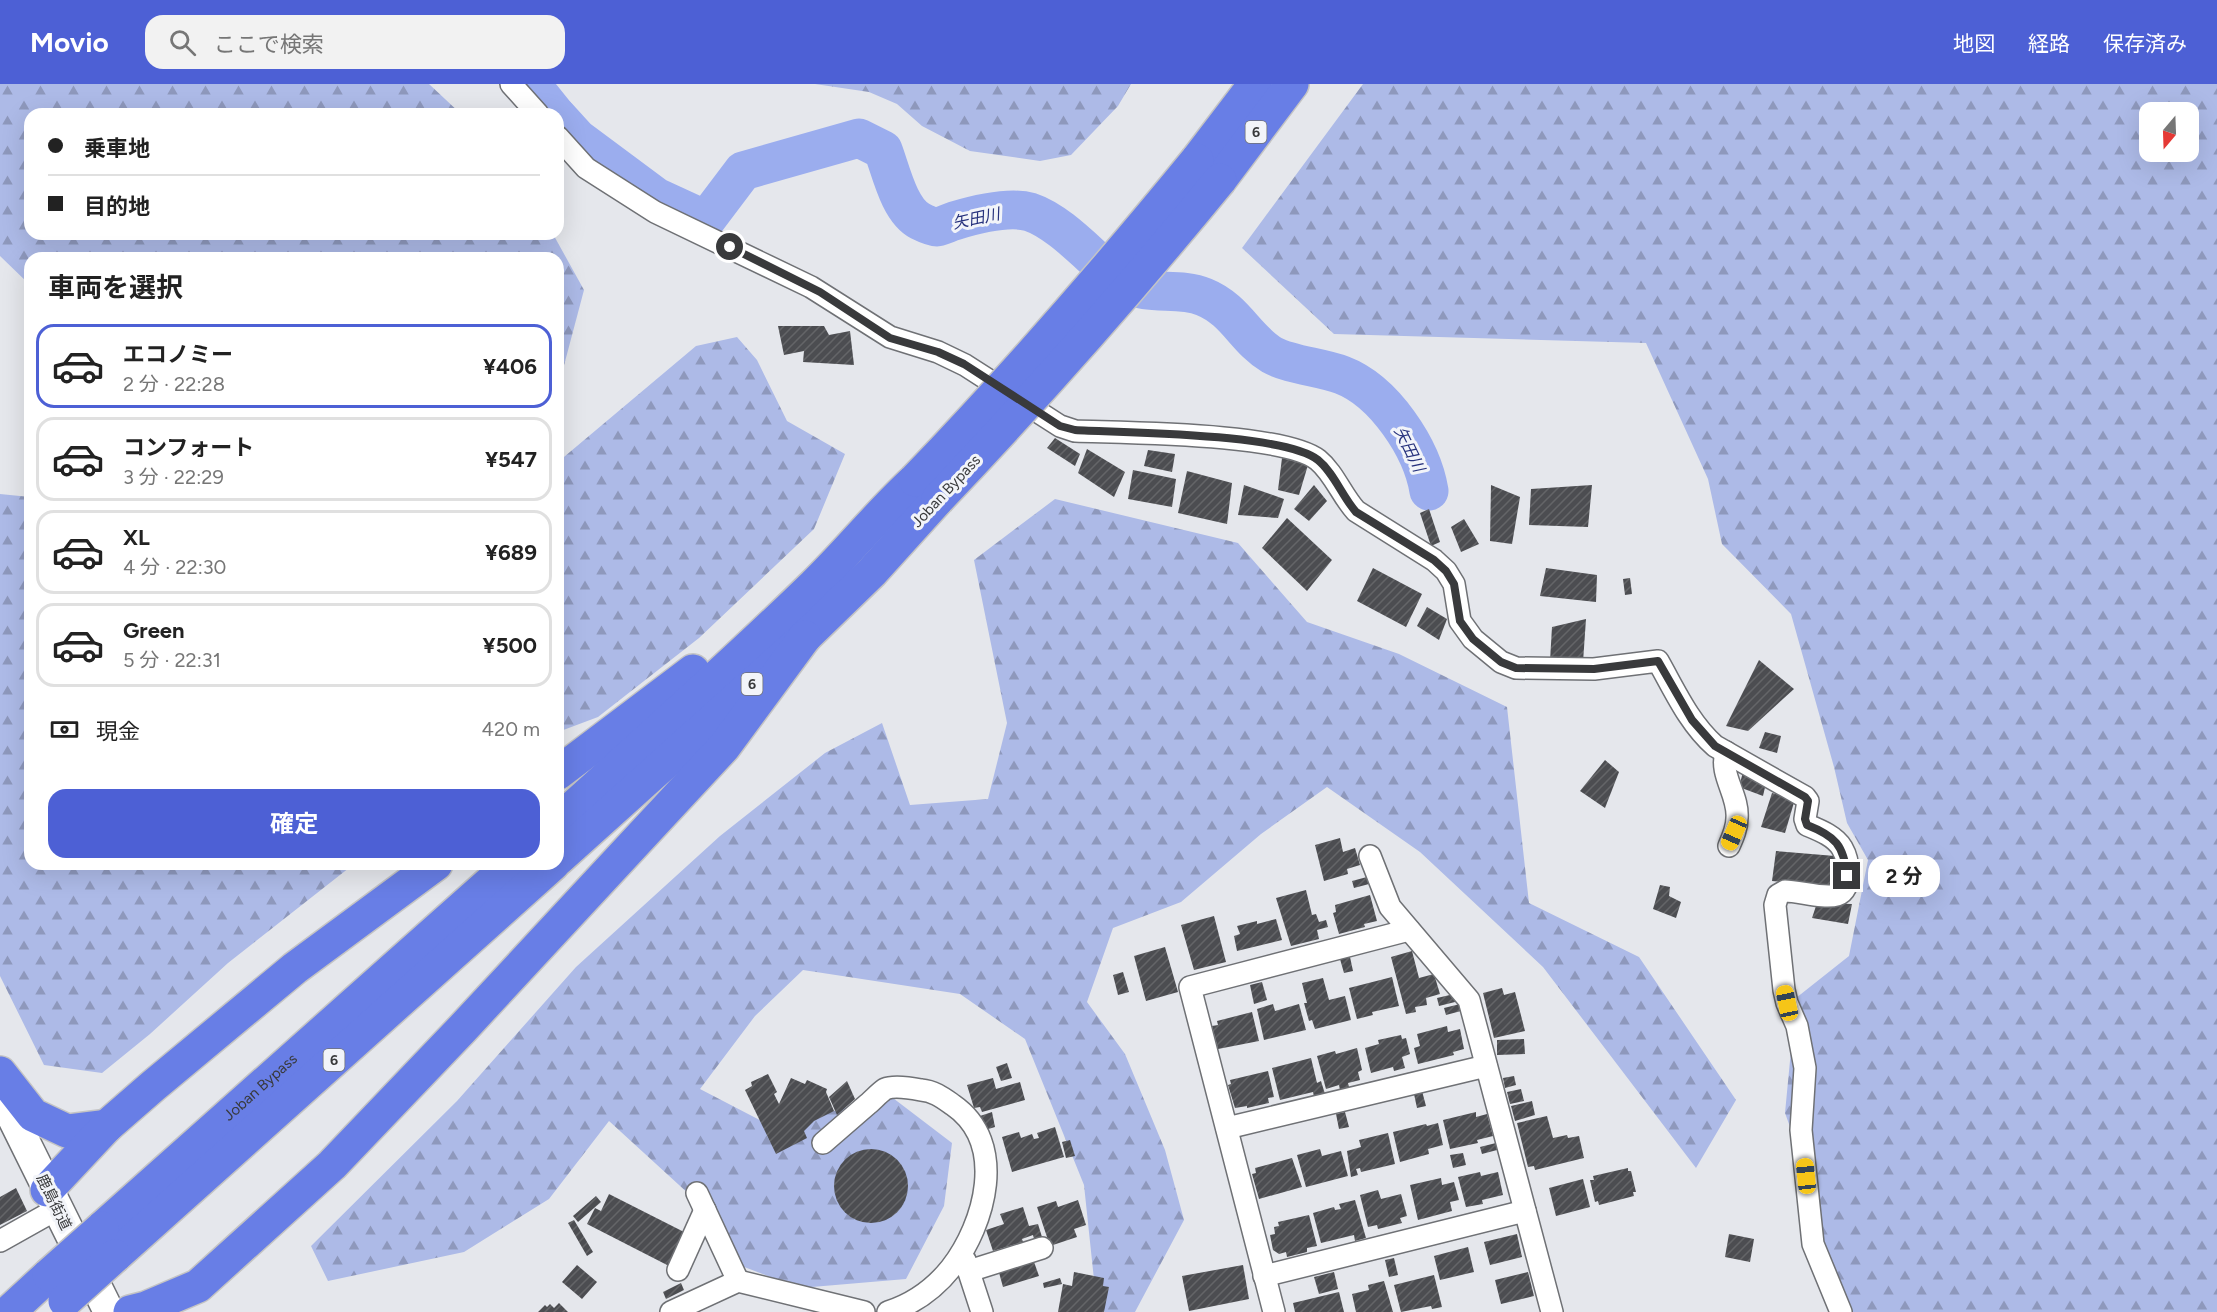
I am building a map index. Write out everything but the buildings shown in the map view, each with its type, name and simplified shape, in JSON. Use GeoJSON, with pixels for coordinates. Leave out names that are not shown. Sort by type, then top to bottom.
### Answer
{"type":"FeatureCollection","features":[{"type":"Feature","properties":{"kind":"highway","name":"Joban Bypass"},"geometry":{"type":"LineString","coordinates":[[564,854],[805,637],[873,572],[926,489],[1074,353],[1144,273],[1209,170],[1255,84]]}},
{"type":"Feature","properties":{"kind":"highway","name":"Joban Bypass"},"geometry":{"type":"LineString","coordinates":[[1209,170],[1292,84]]}},
{"type":"Feature","properties":{"kind":"highway","name":"Joban Bypass"},"geometry":{"type":"LineString","coordinates":[[564,816],[750,647],[816,582],[886,506],[926,489]]}},
{"type":"Feature","properties":{"kind":"highway"},"geometry":{"type":"LineString","coordinates":[[564,769],[677,684],[764,608],[806,566],[886,506]]}},
{"type":"Feature","properties":{"kind":"highway"},"geometry":{"type":"LineString","coordinates":[[180,1312],[198,1286],[332,1166],[724,747],[805,637]]}},
{"type":"Feature","properties":{"kind":"highway"},"geometry":{"type":"LineString","coordinates":[[52,1200],[107,1126],[296,968],[428,870]]}},
{"type":"Feature","properties":{"kind":"highway","name":"Joban Bypass"},"geometry":{"type":"LineString","coordinates":[[9,1312],[56,1296],[108,1242],[505,870]]}},
{"type":"Feature","properties":{"kind":"highway","name":"Joban Bypass"},"geometry":{"type":"LineString","coordinates":[[108,1242],[546,870]]}},
{"type":"Feature","properties":{"kind":"highway"},"geometry":{"type":"LineString","coordinates":[[0,1073],[33,1115],[68,1131],[107,1126]]}},
{"type":"Feature","properties":{"kind":"highway"},"geometry":{"type":"LineString","coordinates":[[130,1312],[146,1308],[198,1286]]}},
{"type":"Feature","properties":{"kind":"street"},"geometry":{"type":"LineString","coordinates":[[511,84],[533,108]]}},
{"type":"Feature","properties":{"kind":"street"},"geometry":{"type":"LineString","coordinates":[[564,144],[586,168],[656,212],[811,287],[890,338],[938,352],[964,364],[1060,426],[1075,430],[1277,444],[1305,452],[1326,469],[1346,501],[1356,512],[1434,560],[1446,571],[1454,584],[1460,621],[1473,639],[1501,662],[1516,668],[1594,669],[1658,661],[1703,735],[1715,746],[1805,797],[1808,801],[1805,819],[1807,825],[1828,834],[1842,848],[1846,859],[1847,886],[1843,891],[1833,895],[1785,891],[1778,895],[1775,905],[1784,990],[1797,1026],[1805,1068],[1802,1130],[1813,1244],[1841,1312]]}},
{"type":"Feature","properties":{"kind":"street"},"geometry":{"type":"LineString","coordinates":[[1726,752],[1724,766],[1736,804],[1737,817],[1729,846]]}},
{"type":"Feature","properties":{"kind":"street"},"geometry":{"type":"LineString","coordinates":[[1370,856],[1390,907],[1469,1000],[1552,1312]]}},
{"type":"Feature","properties":{"kind":"street"},"geometry":{"type":"LineString","coordinates":[[1274,1312],[1190,987],[1409,930]]}},
{"type":"Feature","properties":{"kind":"street"},"geometry":{"type":"LineString","coordinates":[[1227,1128],[1486,1066]]}},
{"type":"Feature","properties":{"kind":"street"},"geometry":{"type":"LineString","coordinates":[[823,1143],[886,1089],[907,1088],[932,1091],[965,1114],[977,1132],[986,1156],[986,1178],[979,1218],[950,1269],[933,1287],[917,1299],[888,1312]]}},
{"type":"Feature","properties":{"kind":"street","name":"鹿島街道"},"geometry":{"type":"LineString","coordinates":[[0,1092],[108,1312]]}},
{"type":"Feature","properties":{"kind":"street"},"geometry":{"type":"LineString","coordinates":[[0,1241],[52,1200]]}},
{"type":"Feature","properties":{"kind":"street"},"geometry":{"type":"LineString","coordinates":[[678,1270],[701,1202],[738,1281]]}},
{"type":"Feature","properties":{"kind":"street"},"geometry":{"type":"LineString","coordinates":[[1264,1276],[1525,1211]]}},
{"type":"Feature","properties":{"kind":"street"},"geometry":{"type":"LineString","coordinates":[[969,1271],[1042,1248]]}},
{"type":"Feature","properties":{"kind":"street"},"geometry":{"type":"LineString","coordinates":[[962,1250],[982,1312]]}},
{"type":"Feature","properties":{"kind":"street"},"geometry":{"type":"LineString","coordinates":[[671,1312],[738,1281],[816,1306],[864,1312]]}},
{"type":"Feature","properties":{"kind":"green space"},"geometry":{"type":"Polygon","coordinates":[[[0,84],[429,84],[455,108],[24,108],[24,240],[556,240],[563,252],[24,252],[24,279],[0,256],[0,84]]]}},
{"type":"Feature","properties":{"kind":"green space"},"geometry":{"type":"Polygon","coordinates":[[[815,84],[1131,84],[1118,106],[1071,155],[1040,161],[970,151],[922,126],[897,104],[869,92],[815,84]]]}},
{"type":"Feature","properties":{"kind":"green space"},"geometry":{"type":"Polygon","coordinates":[[[1363,84],[2217,84],[2217,1312],[1850,1312],[1812,1225],[1815,1196],[1785,1113],[1796,998],[1849,956],[1868,860],[1847,823],[1834,767],[1791,614],[1722,544],[1708,479],[1646,343],[1334,334],[1242,248],[1363,84]]]}},
{"type":"Feature","properties":{"kind":"green space"},"geometry":{"type":"Polygon","coordinates":[[[564,254],[584,290],[564,365],[564,254]]]}},
{"type":"Feature","properties":{"kind":"green space"},"geometry":{"type":"Polygon","coordinates":[[[737,337],[757,360],[787,421],[845,454],[814,529],[699,638],[598,717],[564,730],[564,457],[696,346],[737,337]]]}},
{"type":"Feature","properties":{"kind":"green space"},"geometry":{"type":"Polygon","coordinates":[[[0,494],[24,496],[24,870],[346,870],[228,963],[150,1034],[102,1073],[44,1065],[0,976],[0,494]]]}},
{"type":"Feature","properties":{"kind":"green space"},"geometry":{"type":"Polygon","coordinates":[[[1055,499],[1238,543],[1307,622],[1399,654],[1507,707],[1529,903],[1639,957],[1736,1100],[1696,1168],[1543,967],[1420,852],[1327,787],[1261,834],[1181,902],[1113,928],[1087,1002],[1125,1054],[1165,1150],[1184,1220],[1135,1312],[1105,1312],[1097,1308],[1084,1185],[1025,1039],[960,994],[803,970],[755,1016],[700,1089],[775,1128],[889,1095],[952,1143],[944,1206],[906,1279],[800,1288],[715,1256],[702,1206],[609,1121],[549,1199],[464,1252],[328,1281],[311,1246],[457,1101],[576,967],[720,836],[825,753],[882,723],[910,805],[988,799],[1007,723],[974,560],[1055,499]]]}},
{"type":"Feature","properties":{"kind":"waterway","name":"矢田川"},"geometry":{"type":"LineString","coordinates":[[531,84],[550,108]]}},
{"type":"Feature","properties":{"kind":"waterway","name":"矢田川"},"geometry":{"type":"LineString","coordinates":[[564,124],[578,139],[656,197],[706,220],[743,171],[859,138],[883,150],[906,208],[913,216],[930,226],[937,227],[992,212],[1012,210],[1030,212],[1060,229],[1124,283],[1143,290],[1184,292],[1204,297],[1224,309],[1254,341],[1272,355],[1334,372],[1358,383],[1386,407],[1399,423],[1418,457],[1429,491]]}},
{"type":"Feature","properties":{"kind":"route"},"geometry":{"type":"LineString","coordinates":[[730,247],[820,292],[890,338],[919,345],[964,364],[1060,426],[1075,430],[1277,444],[1305,452],[1318,460],[1326,469],[1346,501],[1356,512],[1434,560],[1446,571],[1454,584],[1460,621],[1473,639],[1501,662],[1516,668],[1594,669],[1658,661],[1703,735],[1715,746],[1805,797],[1808,801],[1805,819],[1807,825],[1828,834],[1842,848],[1846,859],[1847,876]]}}]}
